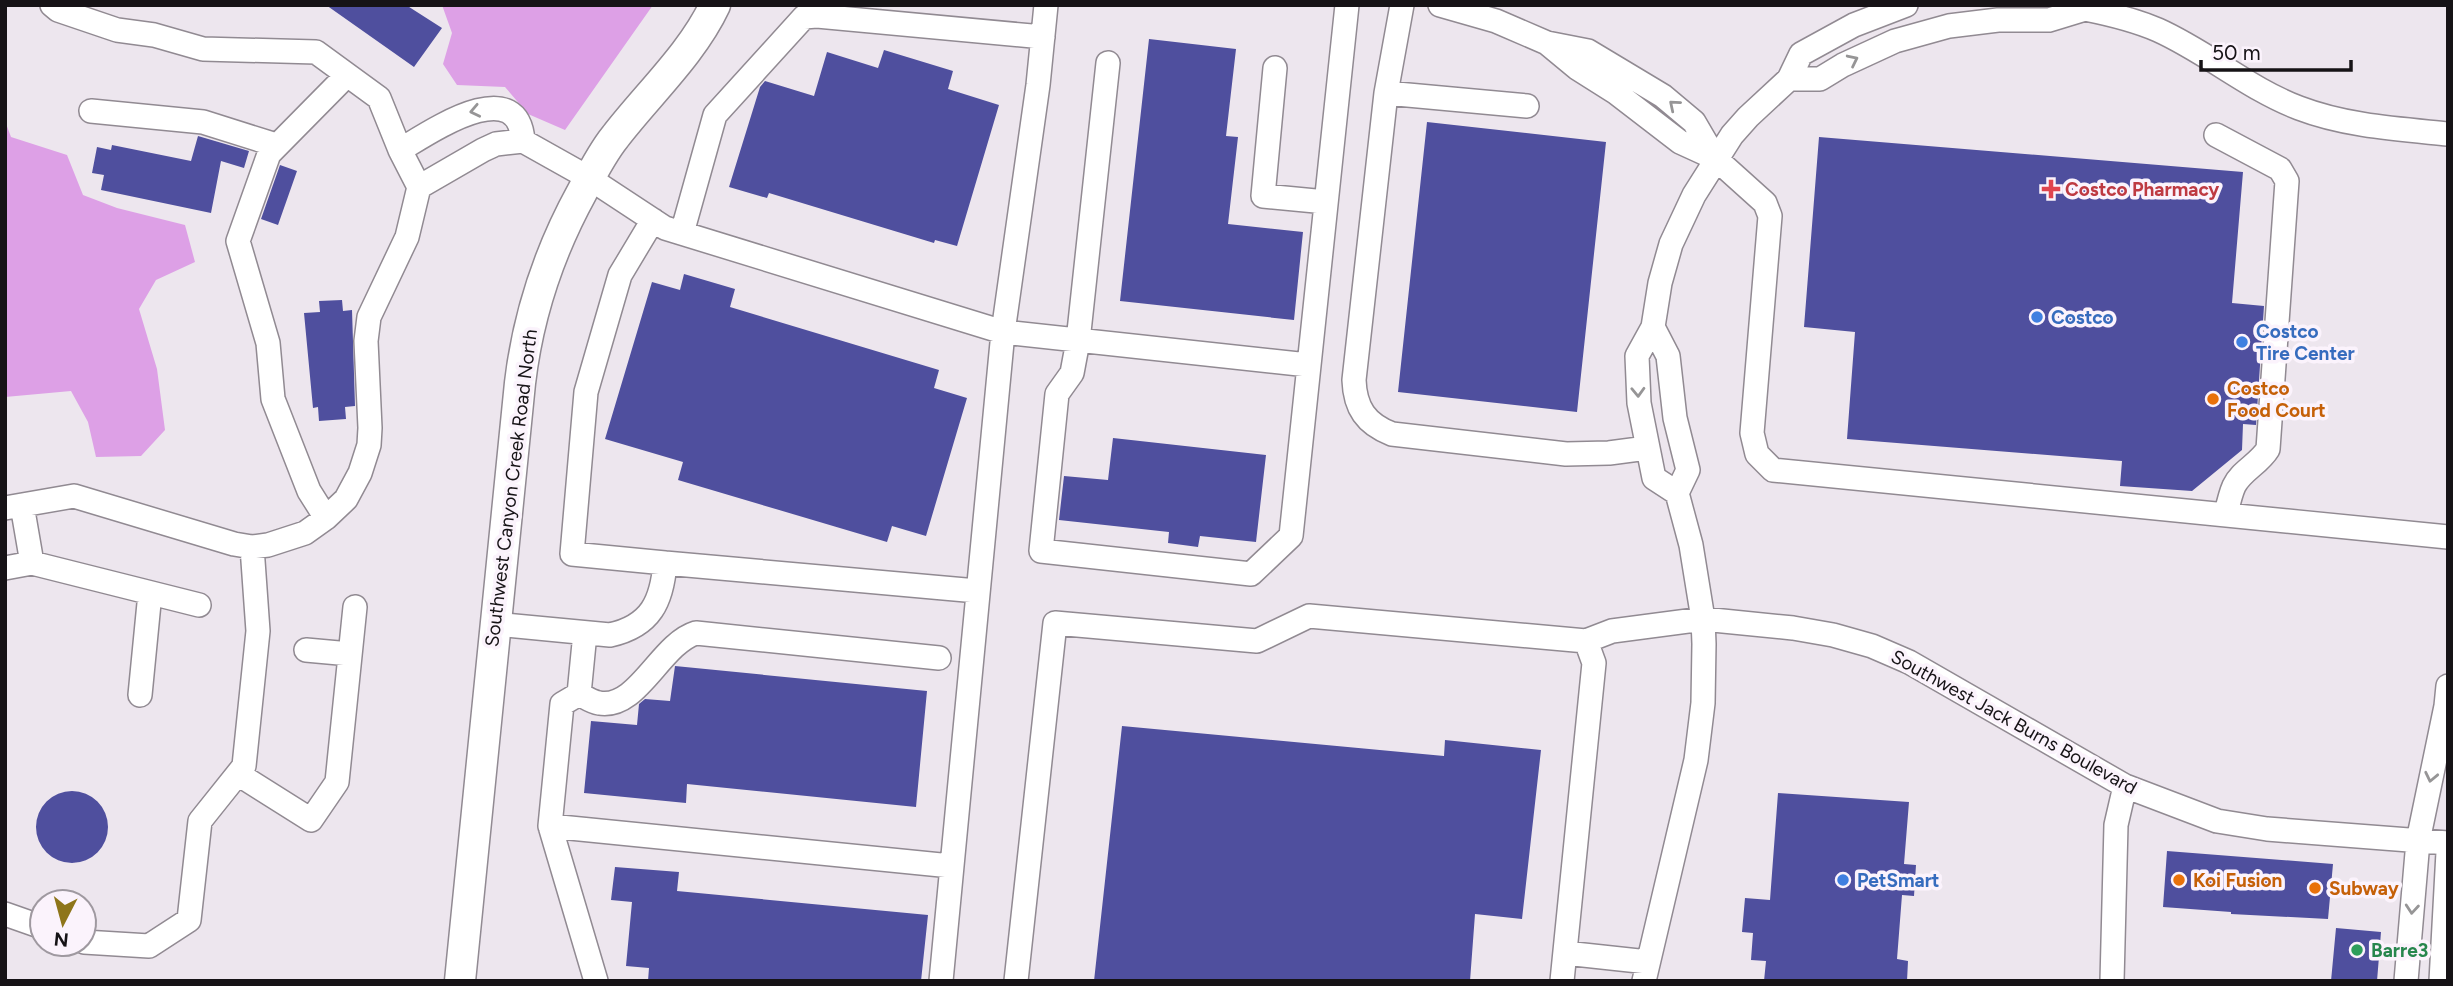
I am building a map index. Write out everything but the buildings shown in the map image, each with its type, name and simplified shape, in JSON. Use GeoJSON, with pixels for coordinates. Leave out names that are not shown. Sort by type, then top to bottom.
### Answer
{"type":"FeatureCollection","features":[{"type":"Feature","properties":{"kind":"main road","name":"Southwest Canyon Creek Road North"},"geometry":{"type":"LineString","coordinates":[[460,981],[520,383],[529,327],[556,244],[589,178],[612,140],[692,41],[715,5]]}},
{"type":"Feature","properties":{"kind":"street"},"geometry":{"type":"LineString","coordinates":[[32,563],[13,506],[74,496],[252,547],[268,545],[305,533],[346,499],[360,473],[369,445],[366,341],[369,317],[407,237],[419,187],[400,150],[379,98],[316,52],[203,49],[153,35],[117,30],[58,10],[52,5]]}},
{"type":"Feature","properties":{"kind":"street"},"geometry":{"type":"LineString","coordinates":[[940,981],[1003,332],[1046,5]]}},
{"type":"Feature","properties":{"kind":"street"},"geometry":{"type":"LineString","coordinates":[[1108,63],[1078,341],[1072,373],[1058,394],[1041,551],[1251,574],[1291,536],[1347,5]]}},
{"type":"Feature","properties":{"kind":"street"},"geometry":{"type":"LineString","coordinates":[[1402,5],[1385,93],[1354,380],[1354,397],[1367,421],[1392,434],[1566,454],[1609,453],[1647,448]]}},
{"type":"Feature","properties":{"kind":"street"},"geometry":{"type":"LineString","coordinates":[[1440,5],[1496,21],[1547,43],[1588,51],[1663,96],[1694,122],[1715,158],[1765,203],[1770,216],[1752,433],[1757,454],[1773,470],[2448,537]]}},
{"type":"Feature","properties":{"kind":"street"},"geometry":{"type":"LineString","coordinates":[[1677,494],[1654,478],[1639,403],[1637,356],[1653,327],[1660,282],[1671,244],[1715,158],[1748,117],[1789,79],[1801,54],[1854,24],[1906,5]]}},
{"type":"Feature","properties":{"kind":"street"},"geometry":{"type":"LineString","coordinates":[[1789,79],[1820,79],[1877,49],[1949,26],[1998,20],[2049,20],[2082,7],[2158,30],[2299,108],[2375,126],[2448,134]]}},
{"type":"Feature","properties":{"kind":"street"},"geometry":{"type":"LineString","coordinates":[[682,233],[715,115],[804,17],[1043,37]]}},
{"type":"Feature","properties":{"kind":"street"},"geometry":{"type":"LineString","coordinates":[[1275,68],[1263,195],[1326,202]]}},
{"type":"Feature","properties":{"kind":"street"},"geometry":{"type":"LineString","coordinates":[[326,518],[309,491],[273,399],[268,343],[239,241],[269,154],[347,75]]}},
{"type":"Feature","properties":{"kind":"street"},"geometry":{"type":"LineString","coordinates":[[1385,93],[1527,106]]}},
{"type":"Feature","properties":{"kind":"street"},"geometry":{"type":"LineString","coordinates":[[400,150],[462,114],[479,109],[510,113],[522,126],[523,141]]}},
{"type":"Feature","properties":{"kind":"street"},"geometry":{"type":"LineString","coordinates":[[91,111],[203,122],[276,145]]}},
{"type":"Feature","properties":{"kind":"street"},"geometry":{"type":"LineString","coordinates":[[2216,135],[2280,169],[2287,181],[2268,449],[2261,461],[2247,470],[2234,485],[2226,514]]}},
{"type":"Feature","properties":{"kind":"street"},"geometry":{"type":"LineString","coordinates":[[419,187],[484,149],[496,144],[523,141],[589,178],[665,228],[1003,332],[1308,365]]}},
{"type":"Feature","properties":{"kind":"street"},"geometry":{"type":"LineString","coordinates":[[653,220],[620,275],[586,392],[572,554],[977,591]]}},
{"type":"Feature","properties":{"kind":"street"},"geometry":{"type":"LineString","coordinates":[[1565,953],[1646,972],[1696,760],[1703,703],[1703,620],[1690,545],[1677,494],[1688,470],[1675,418],[1668,356],[1653,327]]}},
{"type":"Feature","properties":{"kind":"street"},"geometry":{"type":"LineString","coordinates":[[98,943],[149,946],[189,920],[201,821],[244,766],[258,631],[252,547]]}},
{"type":"Feature","properties":{"kind":"street"},"geometry":{"type":"LineString","coordinates":[[5,568],[32,563],[199,605]]}},
{"type":"Feature","properties":{"kind":"street"},"geometry":{"type":"LineString","coordinates":[[495,624],[610,635],[627,631],[645,619],[655,606],[663,586],[665,563]]}},
{"type":"Feature","properties":{"kind":"street"},"geometry":{"type":"LineString","coordinates":[[140,695],[150,593]]}},
{"type":"Feature","properties":{"kind":"street"},"geometry":{"type":"LineString","coordinates":[[238,774],[311,820],[337,782],[355,607]]}},
{"type":"Feature","properties":{"kind":"street"},"geometry":{"type":"LineString","coordinates":[[1016,981],[1055,623],[1257,641],[1310,616],[1586,641],[1594,663],[1562,981]]}},
{"type":"Feature","properties":{"kind":"street","name":"Southwest Jack Burns Boulevard"},"geometry":{"type":"LineString","coordinates":[[1586,641],[1612,631],[1703,620],[1793,628],[1872,646],[1909,662],[2125,786],[2217,821],[2267,829],[2448,844]]}},
{"type":"Feature","properties":{"kind":"street"},"geometry":{"type":"LineString","coordinates":[[579,694],[585,633]]}},
{"type":"Feature","properties":{"kind":"street"},"geometry":{"type":"LineString","coordinates":[[579,694],[596,703],[612,704],[628,695],[683,637],[696,633],[939,659]]}},
{"type":"Feature","properties":{"kind":"street"},"geometry":{"type":"LineString","coordinates":[[306,650],[350,654]]}},
{"type":"Feature","properties":{"kind":"street"},"geometry":{"type":"LineString","coordinates":[[2406,981],[2418,841],[2448,686]]}},
{"type":"Feature","properties":{"kind":"street"},"geometry":{"type":"LineString","coordinates":[[579,694],[562,704],[550,826],[596,981]]}},
{"type":"Feature","properties":{"kind":"street"},"geometry":{"type":"LineString","coordinates":[[2112,981],[2116,825],[2125,786]]}},
{"type":"Feature","properties":{"kind":"street"},"geometry":{"type":"LineString","coordinates":[[550,826],[951,866]]}},
{"type":"Feature","properties":{"kind":"street"},"geometry":{"type":"LineString","coordinates":[[2441,981],[2448,852]]}},
{"type":"Feature","properties":{"kind":"street"},"geometry":{"type":"LineString","coordinates":[[5,914],[28,922]]}},
{"type":"Feature","properties":{"kind":"shaded area"},"geometry":{"type":"Polygon","coordinates":[[[442,5],[653,5],[565,130],[528,114],[505,87],[457,85],[443,64],[452,33],[442,5]]]}},
{"type":"Feature","properties":{"kind":"shaded area"},"geometry":{"type":"Polygon","coordinates":[[[5,121],[11,137],[67,155],[83,195],[117,208],[185,225],[195,262],[156,280],[139,309],[157,369],[165,430],[141,456],[96,457],[88,422],[71,391],[5,397],[5,121]]]}},
{"type":"Feature","properties":{"kind":"place","name":"Costco Pharmacy"},"geometry":{"type":"Point","coordinates":[2051,189]}},
{"type":"Feature","properties":{"kind":"place","name":"Costco"},"geometry":{"type":"Point","coordinates":[2037,317]}},
{"type":"Feature","properties":{"kind":"place","name":"Costco Tire Center"},"geometry":{"type":"Point","coordinates":[2242,342]}},
{"type":"Feature","properties":{"kind":"place","name":"Costco Food Court"},"geometry":{"type":"Point","coordinates":[2213,399]}},
{"type":"Feature","properties":{"kind":"place","name":"PetSmart"},"geometry":{"type":"Point","coordinates":[1843,880]}},
{"type":"Feature","properties":{"kind":"place","name":"Koi Fusion"},"geometry":{"type":"Point","coordinates":[2179,880]}},
{"type":"Feature","properties":{"kind":"place","name":"Subway"},"geometry":{"type":"Point","coordinates":[2315,888]}},
{"type":"Feature","properties":{"kind":"place","name":"Barre3"},"geometry":{"type":"Point","coordinates":[2357,950]}}]}
